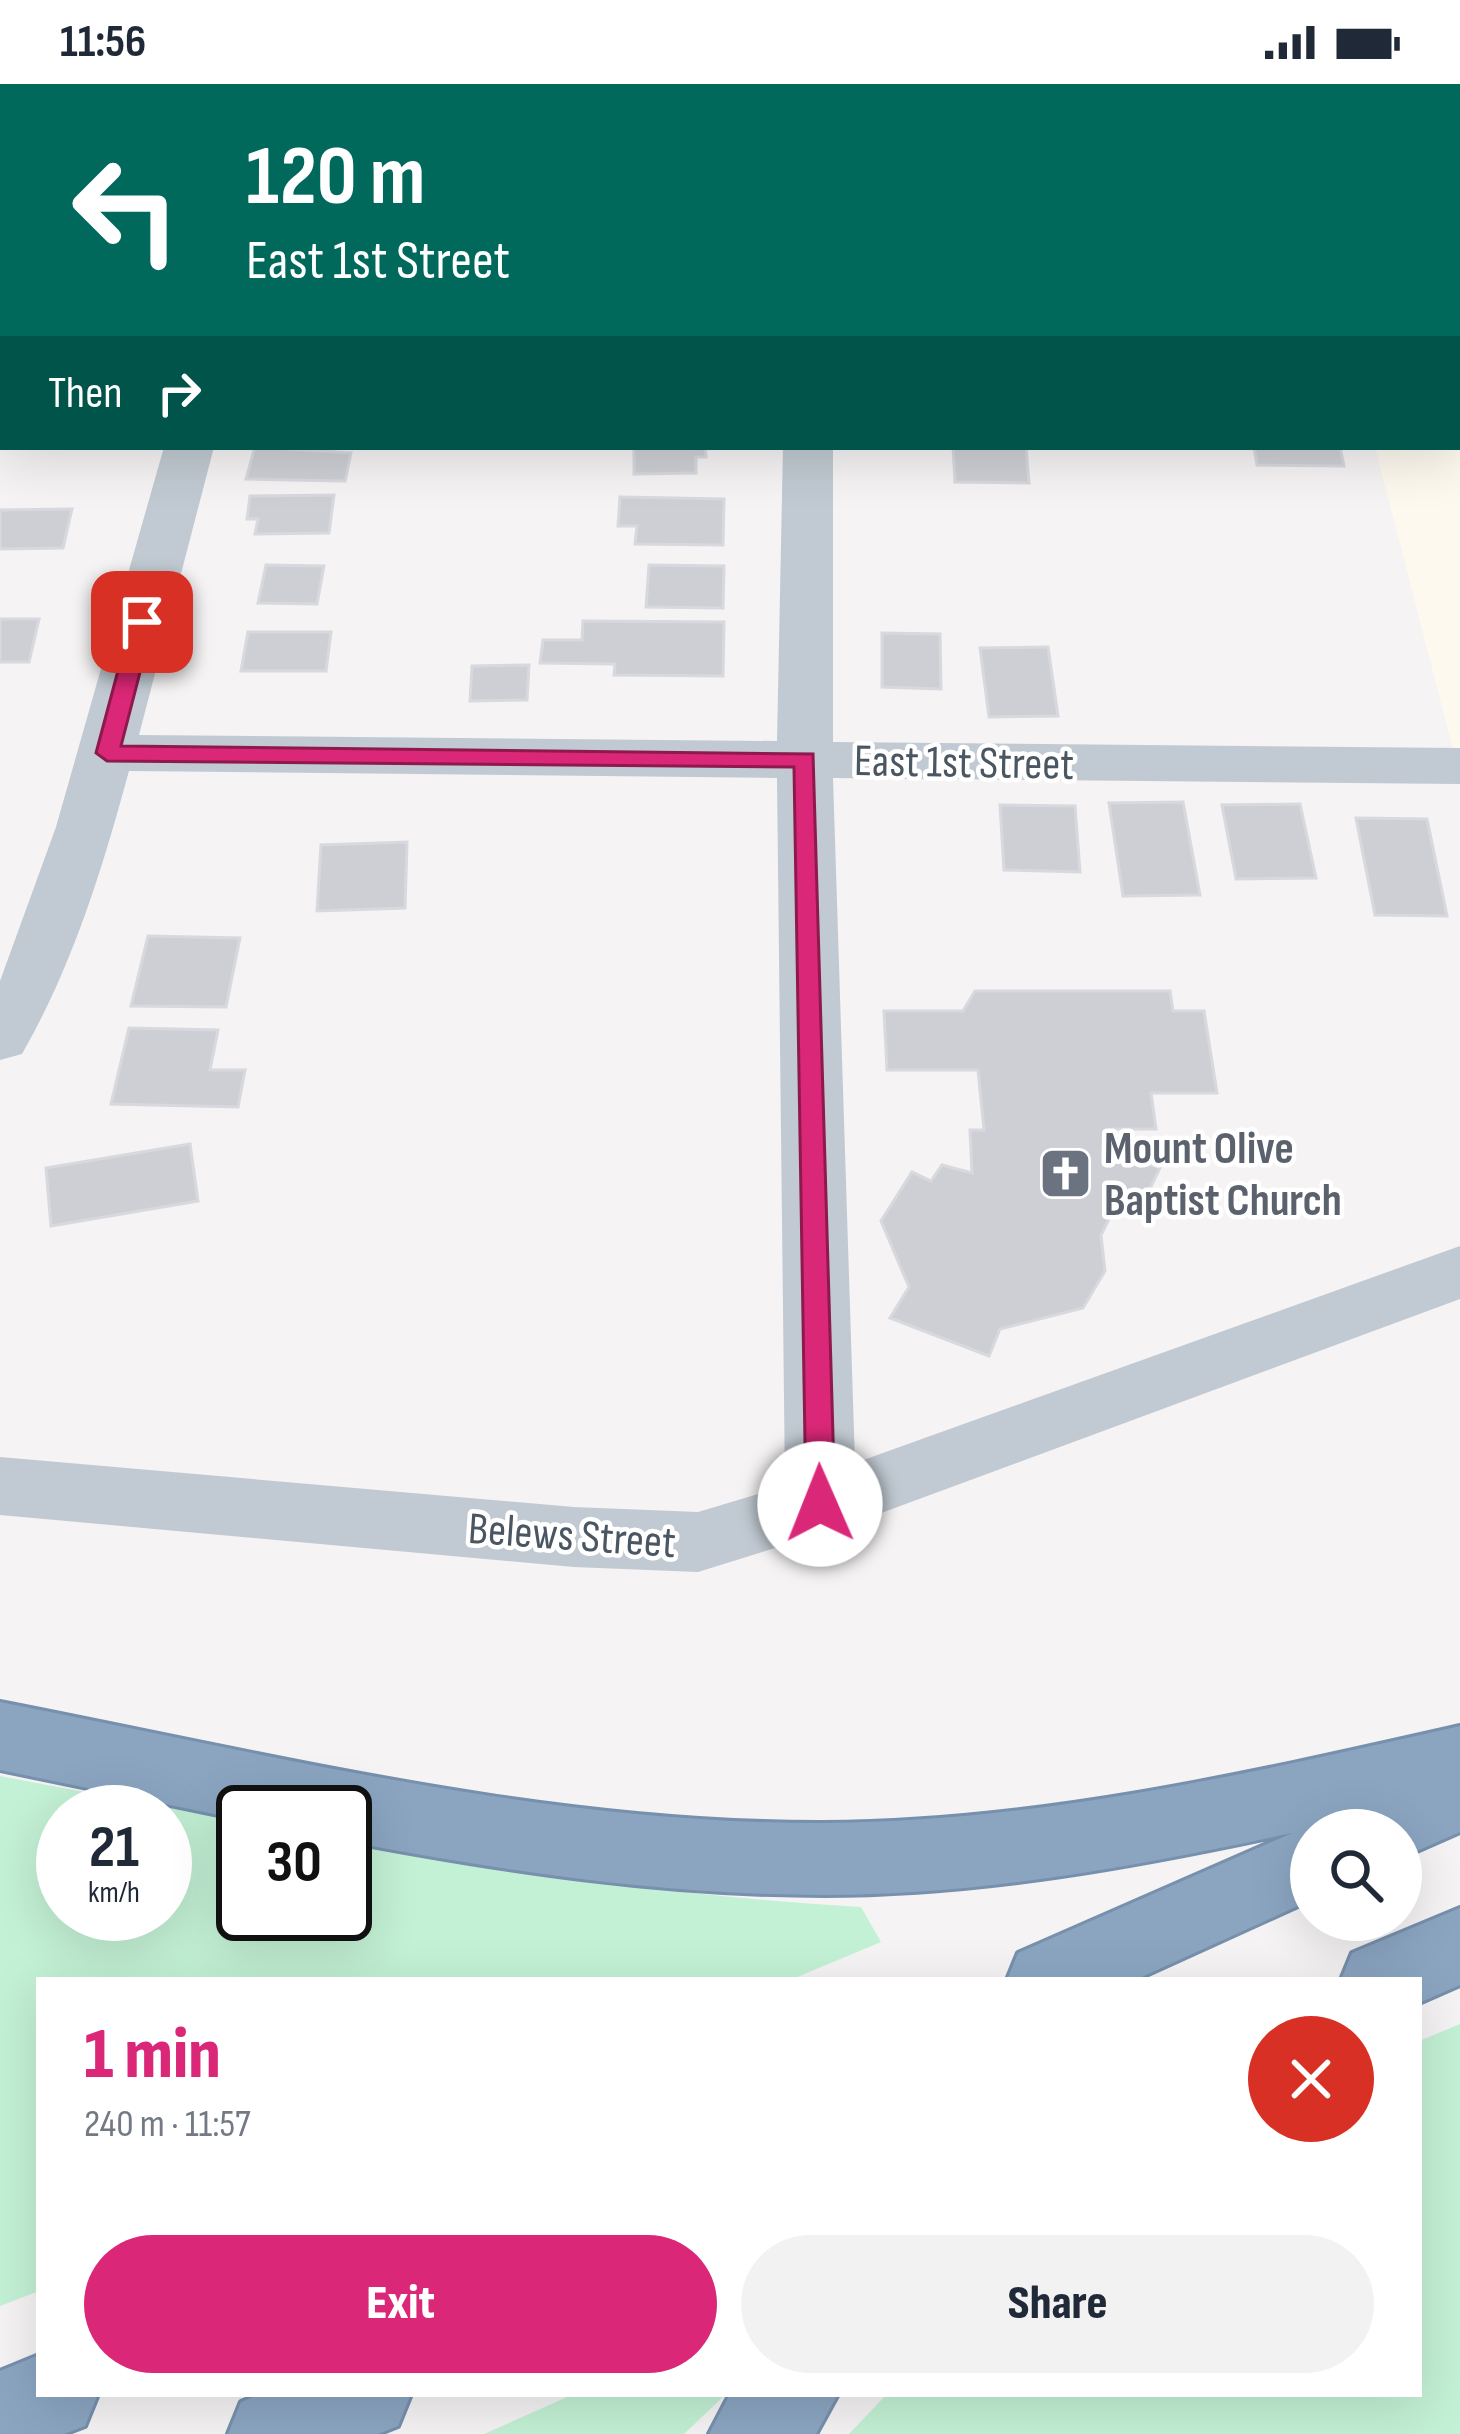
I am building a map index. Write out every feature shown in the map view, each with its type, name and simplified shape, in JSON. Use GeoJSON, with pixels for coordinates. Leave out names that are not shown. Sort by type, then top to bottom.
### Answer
{"type":"FeatureCollection","features":[{"type":"Feature","properties":{"kind":"highway"},"geometry":{"type":"LineString","coordinates":[[0,1736],[497,1832],[628,1849],[804,1858],[927,1855],[1150,1827],[1460,1760]]}},
{"type":"Feature","properties":{"kind":"highway"},"geometry":{"type":"LineString","coordinates":[[1422,1812],[1460,1795]]}},
{"type":"Feature","properties":{"kind":"highway"},"geometry":{"type":"LineString","coordinates":[[1054,1977],[1290,1871]]}},
{"type":"Feature","properties":{"kind":"highway"},"geometry":{"type":"LineString","coordinates":[[1388,1977],[1460,1946]]}},
{"type":"Feature","properties":{"kind":"highway"},"geometry":{"type":"LineString","coordinates":[[0,2416],[46,2397]]}},
{"type":"Feature","properties":{"kind":"highway"},"geometry":{"type":"LineString","coordinates":[[273,2434],[359,2397]]}},
{"type":"Feature","properties":{"kind":"highway"},"geometry":{"type":"LineString","coordinates":[[754,2434],[790,2397]]}},
{"type":"Feature","properties":{"kind":"street"},"geometry":{"type":"LineString","coordinates":[[0,1039],[27,995],[107,753],[188,450]]}},
{"type":"Feature","properties":{"kind":"street"},"geometry":{"type":"LineString","coordinates":[[808,450],[805,759],[820,1504]]}},
{"type":"Feature","properties":{"kind":"street","name":"East 1st Street"},"geometry":{"type":"LineString","coordinates":[[107,753],[1460,766]]}},
{"type":"Feature","properties":{"kind":"street","name":"Belews Street"},"geometry":{"type":"LineString","coordinates":[[0,1486],[574,1537],[698,1542],[820,1504],[1460,1272]]}},
{"type":"Feature","properties":{"kind":"shaded area"},"geometry":{"type":"Polygon","coordinates":[[[1376,450],[1460,450],[1460,777],[1376,450]]]}},
{"type":"Feature","properties":{"kind":"green space"},"geometry":{"type":"Polygon","coordinates":[[[0,1776],[48,1785],[36,1785],[36,1941],[192,1941],[192,1812],[216,1817],[216,1941],[372,1941],[372,1846],[602,1882],[861,1907],[881,1942],[797,1977],[36,1977],[36,2292],[0,2306],[0,1776]]]}},
{"type":"Feature","properties":{"kind":"green space"},"geometry":{"type":"Polygon","coordinates":[[[1460,2024],[1460,2434],[849,2434],[884,2397],[1422,2397],[1422,2040],[1460,2024]]]}},
{"type":"Feature","properties":{"kind":"green space"},"geometry":{"type":"Polygon","coordinates":[[[567,2397],[723,2397],[684,2434],[484,2434],[567,2397]]]}},
{"type":"Feature","properties":{"kind":"building"},"geometry":{"type":"Polygon","coordinates":[[[254,450],[351,453],[345,481],[246,479],[254,450]]]}},
{"type":"Feature","properties":{"kind":"building"},"geometry":{"type":"Polygon","coordinates":[[[634,450],[705,450],[706,457],[696,457],[696,473],[634,474],[634,450]]]}},
{"type":"Feature","properties":{"kind":"building"},"geometry":{"type":"Polygon","coordinates":[[[953,450],[1026,450],[1029,483],[955,482],[953,450]]]}},
{"type":"Feature","properties":{"kind":"building"},"geometry":{"type":"Polygon","coordinates":[[[1254,450],[1341,450],[1344,466],[1257,465],[1254,450]]]}},
{"type":"Feature","properties":{"kind":"building"},"geometry":{"type":"Polygon","coordinates":[[[334,495],[329,533],[255,534],[258,519],[247,519],[250,496],[334,495]]]}},
{"type":"Feature","properties":{"kind":"building"},"geometry":{"type":"Polygon","coordinates":[[[620,497],[724,499],[723,545],[635,544],[637,526],[618,526],[620,497]]]}},
{"type":"Feature","properties":{"kind":"building"},"geometry":{"type":"Polygon","coordinates":[[[72,509],[63,548],[0,549],[0,510],[72,509]]]}},
{"type":"Feature","properties":{"kind":"building"},"geometry":{"type":"Polygon","coordinates":[[[266,565],[324,566],[317,604],[258,603],[266,565]]]}},
{"type":"Feature","properties":{"kind":"building"},"geometry":{"type":"Polygon","coordinates":[[[649,565],[724,566],[723,608],[646,607],[649,565]]]}},
{"type":"Feature","properties":{"kind":"building"},"geometry":{"type":"Polygon","coordinates":[[[0,619],[39,619],[29,662],[0,662],[0,619]]]}},
{"type":"Feature","properties":{"kind":"building"},"geometry":{"type":"Polygon","coordinates":[[[583,621],[724,622],[723,676],[614,675],[615,664],[540,663],[543,640],[582,640],[583,621]]]}},
{"type":"Feature","properties":{"kind":"building"},"geometry":{"type":"Polygon","coordinates":[[[248,632],[331,632],[326,671],[241,671],[248,632]]]}},
{"type":"Feature","properties":{"kind":"building"},"geometry":{"type":"Polygon","coordinates":[[[882,633],[940,634],[941,689],[882,687],[882,633]]]}},
{"type":"Feature","properties":{"kind":"building"},"geometry":{"type":"Polygon","coordinates":[[[1048,647],[1058,716],[989,717],[980,648],[1048,647]]]}},
{"type":"Feature","properties":{"kind":"building"},"geometry":{"type":"Polygon","coordinates":[[[529,665],[527,700],[470,701],[472,666],[529,665]]]}},
{"type":"Feature","properties":{"kind":"building"},"geometry":{"type":"Polygon","coordinates":[[[1183,802],[1200,895],[1123,896],[1109,803],[1183,802]]]}},
{"type":"Feature","properties":{"kind":"building"},"geometry":{"type":"Polygon","coordinates":[[[1300,804],[1316,878],[1236,879],[1222,805],[1300,804]]]}},
{"type":"Feature","properties":{"kind":"building"},"geometry":{"type":"Polygon","coordinates":[[[1000,805],[1075,806],[1080,872],[1004,870],[1000,805]]]}},
{"type":"Feature","properties":{"kind":"building"},"geometry":{"type":"Polygon","coordinates":[[[1356,818],[1427,819],[1447,916],[1375,915],[1356,818]]]}},
{"type":"Feature","properties":{"kind":"building"},"geometry":{"type":"Polygon","coordinates":[[[407,842],[405,908],[317,911],[321,845],[407,842]]]}},
{"type":"Feature","properties":{"kind":"building"},"geometry":{"type":"Polygon","coordinates":[[[148,936],[240,938],[226,1007],[131,1006],[148,936]]]}},
{"type":"Feature","properties":{"kind":"building","name":"Mount Olive Baptist Church"},"geometry":{"type":"Polygon","coordinates":[[[975,991],[1170,991],[1173,1011],[1204,1011],[1217,1093],[1151,1093],[1156,1129],[1114,1129],[1103,1149],[1160,1168],[1140,1209],[1114,1209],[1101,1235],[1105,1271],[1083,1308],[1000,1329],[989,1356],[890,1318],[909,1287],[881,1221],[912,1172],[931,1181],[942,1165],[972,1173],[970,1130],[984,1130],[978,1070],[887,1070],[884,1011],[963,1011],[975,991]]]}},
{"type":"Feature","properties":{"kind":"building"},"geometry":{"type":"Polygon","coordinates":[[[129,1028],[218,1030],[210,1070],[245,1070],[238,1107],[111,1104],[129,1028]]]}},
{"type":"Feature","properties":{"kind":"building"},"geometry":{"type":"Polygon","coordinates":[[[190,1144],[198,1201],[51,1226],[46,1168],[190,1144]]]}},
{"type":"Feature","properties":{"kind":"place","name":"Mount Olive Baptist Church"},"geometry":{"type":"Point","coordinates":[1065,1173]}},
{"type":"Feature","properties":{"kind":"route"},"geometry":{"type":"LineString","coordinates":[[142,622],[107,753],[805,759],[820,1504]]}}]}
